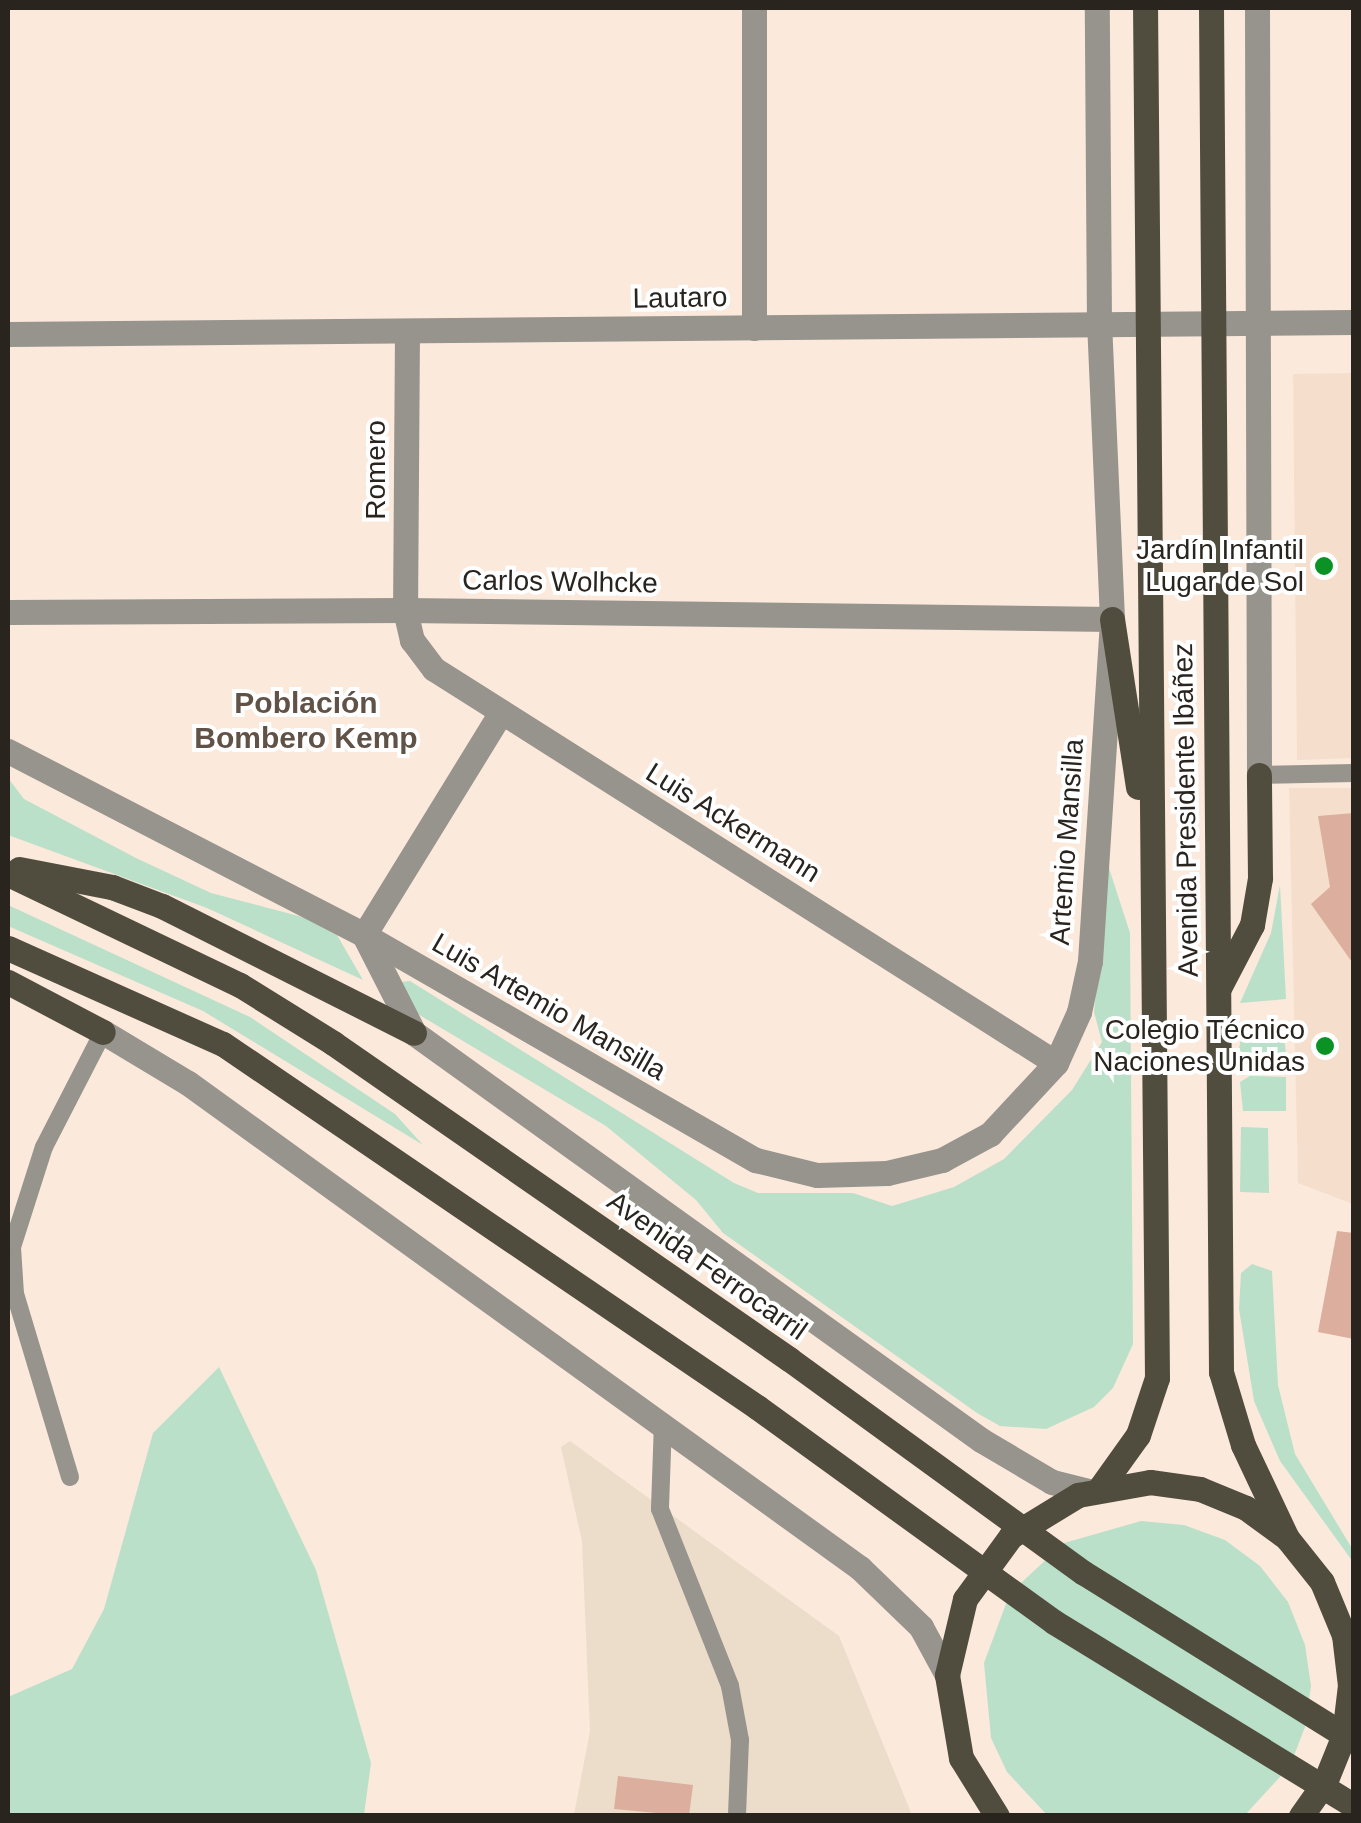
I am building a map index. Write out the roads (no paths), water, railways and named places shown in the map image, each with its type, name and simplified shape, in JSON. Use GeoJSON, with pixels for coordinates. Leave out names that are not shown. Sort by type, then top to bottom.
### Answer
{"type":"FeatureCollection","features":[{"type":"Feature","properties":{"kind":"main road","name":"Avenida Presidente Ibáñez"},"geometry":{"type":"LineString","coordinates":[[1094,1490],[1138,1436],[1157,1378],[1146,8]]}},
{"type":"Feature","properties":{"kind":"main road","name":"Avenida Presidente Ibáñez"},"geometry":{"type":"LineString","coordinates":[[1212,8],[1221,1372],[1242,1445],[1287,1538],[1322,1582],[1349,1641],[1350,1685],[1344,1736],[1325,1782],[1301,1816]]}},
{"type":"Feature","properties":{"kind":"main road"},"geometry":{"type":"LineString","coordinates":[[1112,619],[1153,924]]}},
{"type":"Feature","properties":{"kind":"main road"},"geometry":{"type":"LineString","coordinates":[[1219,988],[1252,925],[1259,775]]}},
{"type":"Feature","properties":{"kind":"main road"},"geometry":{"type":"LineString","coordinates":[[8,871],[94,883],[162,906],[414,1033]]}},
{"type":"Feature","properties":{"kind":"main road","name":"Avenida Ferrocarril"},"geometry":{"type":"LineString","coordinates":[[8,871],[240,985],[333,1043],[789,1359],[1084,1572],[1354,1740]]}},
{"type":"Feature","properties":{"kind":"main road"},"geometry":{"type":"LineString","coordinates":[[8,948],[222,1044],[757,1407],[1054,1622],[1354,1806]]}},
{"type":"Feature","properties":{"kind":"main road"},"geometry":{"type":"LineString","coordinates":[[8,982],[103,1032]]}},
{"type":"Feature","properties":{"kind":"main road","name":"Avenida Presidente Ibáñez"},"geometry":{"type":"LineString","coordinates":[[997,1816],[961,1758],[947,1675],[952,1636],[985,1566],[1042,1512],[1094,1490],[1150,1482],[1200,1489],[1246,1508],[1287,1538]]}},
{"type":"Feature","properties":{"kind":"street"},"geometry":{"type":"LineString","coordinates":[[754,8],[754,328]]}},
{"type":"Feature","properties":{"kind":"street"},"geometry":{"type":"LineString","coordinates":[[1097,8],[1098,325],[1112,619]]}},
{"type":"Feature","properties":{"kind":"street"},"geometry":{"type":"LineString","coordinates":[[1257,8],[1259,775]]}},
{"type":"Feature","properties":{"kind":"street","name":"Lautaro"},"geometry":{"type":"LineString","coordinates":[[8,334],[1354,322]]}},
{"type":"Feature","properties":{"kind":"street","name":"Romero"},"geometry":{"type":"LineString","coordinates":[[406,331],[406,610]]}},
{"type":"Feature","properties":{"kind":"street","name":"Carlos Wolhcke"},"geometry":{"type":"LineString","coordinates":[[8,612],[406,610],[1112,619]]}},
{"type":"Feature","properties":{"kind":"street","name":"Luis Ackermann"},"geometry":{"type":"LineString","coordinates":[[406,610],[412,640],[434,668],[1056,1063]]}},
{"type":"Feature","properties":{"kind":"street","name":"Artemio Mansilla"},"geometry":{"type":"LineString","coordinates":[[1056,1063],[1079,1012],[1090,961],[1112,619]]}},
{"type":"Feature","properties":{"kind":"street"},"geometry":{"type":"LineString","coordinates":[[414,1033],[364,935],[502,712]]}},
{"type":"Feature","properties":{"kind":"street","name":"Luis Artemio Mansilla"},"geometry":{"type":"LineString","coordinates":[[8,751],[364,935],[728,1145],[786,1170],[856,1175],[942,1160],[990,1134],[1056,1063]]}},
{"type":"Feature","properties":{"kind":"street"},"geometry":{"type":"LineString","coordinates":[[103,1032],[188,1082],[663,1422],[898,1602],[921,1627],[947,1675]]}},
{"type":"Feature","properties":{"kind":"street","name":"Avenida Ferrocarril"},"geometry":{"type":"LineString","coordinates":[[414,1033],[981,1440],[1052,1482],[1094,1490]]}},
{"type":"Feature","properties":{"kind":"lane"},"geometry":{"type":"LineString","coordinates":[[1259,775],[1354,774]]}},
{"type":"Feature","properties":{"kind":"lane"},"geometry":{"type":"LineString","coordinates":[[70,1477],[15,1294],[12,1247],[44,1147],[103,1032]]}},
{"type":"Feature","properties":{"kind":"lane"},"geometry":{"type":"LineString","coordinates":[[663,1422],[660,1509],[730,1686],[740,1740],[737,1816]]}},
{"type":"Feature","properties":{"kind":"place","name":"Jardín Infantil Lugar de Sol"},"geometry":{"type":"Point","coordinates":[1324,566]}},
{"type":"Feature","properties":{"kind":"place","name":"Colegio Técnico Naciones Unidas"},"geometry":{"type":"Point","coordinates":[1325,1046]}},
{"type":"Feature","properties":{"kind":"district","name":"Población Bombero Kemp"},"geometry":{"type":"Point","coordinates":[306,720]}}]}
